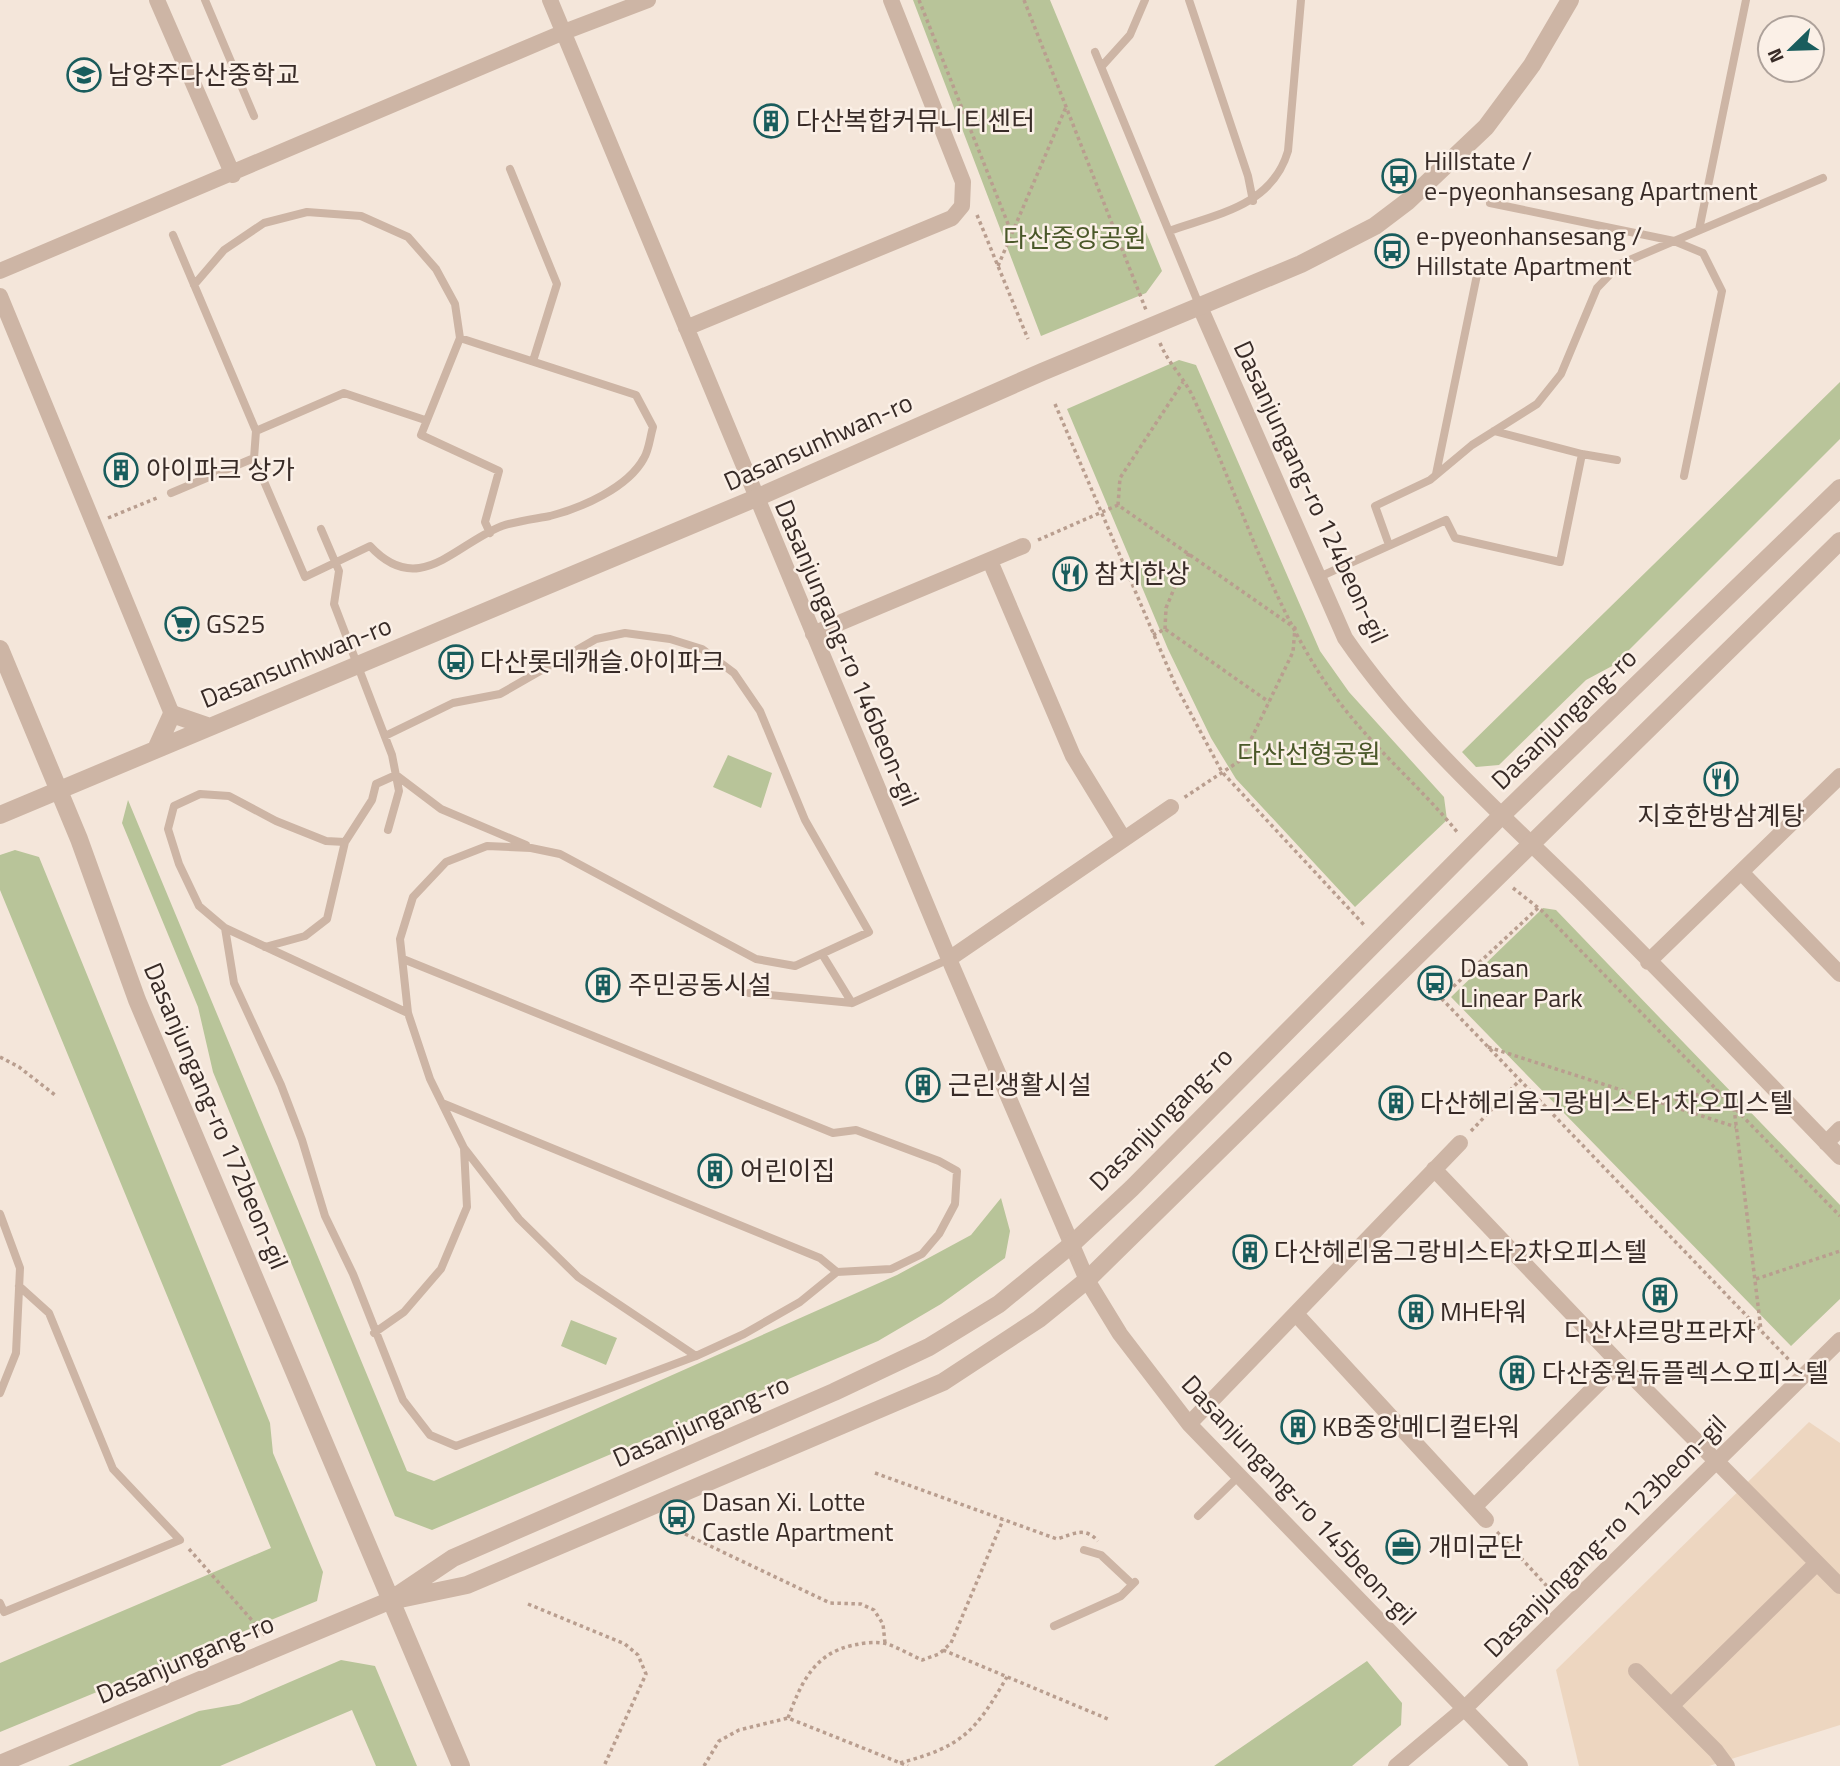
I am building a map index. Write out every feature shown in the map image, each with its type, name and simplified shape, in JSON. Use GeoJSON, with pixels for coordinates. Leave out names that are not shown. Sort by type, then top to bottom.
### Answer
{"type":"FeatureCollection","features":[{"type":"Feature","properties":{"kind":"street"},"geometry":{"type":"LineString","coordinates":[[156,0],[233,175]]}},
{"type":"Feature","properties":{"kind":"street","name":"Dasanjungang-ro 146beon-gil"},"geometry":{"type":"LineString","coordinates":[[550,0],[756,498],[1071,1245]]}},
{"type":"Feature","properties":{"kind":"street"},"geometry":{"type":"LineString","coordinates":[[0,271],[233,175],[564,32],[648,0]]}},
{"type":"Feature","properties":{"kind":"street"},"geometry":{"type":"LineString","coordinates":[[686,328],[952,218],[962,206],[962,182],[891,0]]}},
{"type":"Feature","properties":{"kind":"street","name":"Dasansunhwan-ro"},"geometry":{"type":"LineString","coordinates":[[0,815],[756,498],[1042,372],[1301,264],[1375,226],[1408,201],[1486,127],[1532,65],[1570,0]]}},
{"type":"Feature","properties":{"kind":"street"},"geometry":{"type":"LineString","coordinates":[[0,296],[172,714],[157,747]]}},
{"type":"Feature","properties":{"kind":"street","name":"Dasanjungang-ro 124beon-gil"},"geometry":{"type":"LineString","coordinates":[[1200,306],[1345,638],[1368,673],[1411,725],[1501,816]]}},
{"type":"Feature","properties":{"kind":"street","name":"Dasanjungang-ro"},"geometry":{"type":"LineString","coordinates":[[0,1764],[389,1601],[453,1558],[834,1392],[929,1346],[999,1304],[1071,1245],[1501,816],[1840,489]]}},
{"type":"Feature","properties":{"kind":"street","name":"Dasanjungang-ro"},"geometry":{"type":"LineString","coordinates":[[389,1601],[467,1586],[943,1382],[1039,1319],[1087,1280],[1840,541]]}},
{"type":"Feature","properties":{"kind":"street"},"geometry":{"type":"LineString","coordinates":[[813,634],[1023,547]]}},
{"type":"Feature","properties":{"kind":"street"},"geometry":{"type":"LineString","coordinates":[[990,561],[1073,756],[1123,838]]}},
{"type":"Feature","properties":{"kind":"street","name":"Dasanjungang-ro 172beon-gil"},"geometry":{"type":"LineString","coordinates":[[0,649],[79,839],[138,1000],[389,1601],[461,1766]]}},
{"type":"Feature","properties":{"kind":"street"},"geometry":{"type":"LineString","coordinates":[[172,714],[207,726]]}},
{"type":"Feature","properties":{"kind":"street"},"geometry":{"type":"LineString","coordinates":[[1648,962],[1840,776]]}},
{"type":"Feature","properties":{"kind":"street"},"geometry":{"type":"LineString","coordinates":[[949,959],[1171,807]]}},
{"type":"Feature","properties":{"kind":"street"},"geometry":{"type":"LineString","coordinates":[[1501,816],[1840,1157]]}},
{"type":"Feature","properties":{"kind":"street"},"geometry":{"type":"LineString","coordinates":[[1741,872],[1840,975]]}},
{"type":"Feature","properties":{"kind":"street"},"geometry":{"type":"LineString","coordinates":[[1826,1143],[1840,1129]]}},
{"type":"Feature","properties":{"kind":"street"},"geometry":{"type":"LineString","coordinates":[[1189,1424],[1460,1143]]}},
{"type":"Feature","properties":{"kind":"street"},"geometry":{"type":"LineString","coordinates":[[1434,1169],[1619,1363],[1840,1586]]}},
{"type":"Feature","properties":{"kind":"street","name":"Dasanjungang-ro 145beon-gil"},"geometry":{"type":"LineString","coordinates":[[1071,1245],[1087,1280],[1120,1334],[1189,1424],[1520,1766]]}},
{"type":"Feature","properties":{"kind":"street"},"geometry":{"type":"LineString","coordinates":[[1296,1314],[1486,1520]]}},
{"type":"Feature","properties":{"kind":"street","name":"Dasanjungang-ro 123beon-gil"},"geometry":{"type":"LineString","coordinates":[[1396,1766],[1465,1708],[1840,1340]]}},
{"type":"Feature","properties":{"kind":"street"},"geometry":{"type":"LineString","coordinates":[[1474,1507],[1619,1363]]}},
{"type":"Feature","properties":{"kind":"street"},"geometry":{"type":"LineString","coordinates":[[1671,1706],[1817,1563]]}},
{"type":"Feature","properties":{"kind":"street"},"geometry":{"type":"LineString","coordinates":[[1636,1671],[1727,1766]]}},
{"type":"Feature","properties":{"kind":"lane"},"geometry":{"type":"LineString","coordinates":[[205,0],[254,116]]}},
{"type":"Feature","properties":{"kind":"lane"},"geometry":{"type":"LineString","coordinates":[[1102,66],[1130,35],[1145,0]]}},
{"type":"Feature","properties":{"kind":"lane"},"geometry":{"type":"LineString","coordinates":[[1189,0],[1244,163],[1253,201]]}},
{"type":"Feature","properties":{"kind":"lane"},"geometry":{"type":"LineString","coordinates":[[1169,231],[1253,201],[1282,171],[1288,151],[1301,0]]}},
{"type":"Feature","properties":{"kind":"lane"},"geometry":{"type":"LineString","coordinates":[[1699,230],[1745,0]]}},
{"type":"Feature","properties":{"kind":"lane"},"geometry":{"type":"LineString","coordinates":[[1096,52],[1200,306]]}},
{"type":"Feature","properties":{"kind":"lane"},"geometry":{"type":"LineString","coordinates":[[510,169],[558,284],[533,361]]}},
{"type":"Feature","properties":{"kind":"lane"},"geometry":{"type":"LineString","coordinates":[[1389,545],[1375,506],[1436,474],[1494,431],[1537,404],[1561,374],[1597,288],[1620,264],[1823,178]]}},
{"type":"Feature","properties":{"kind":"lane"},"geometry":{"type":"LineString","coordinates":[[1490,203],[1674,241],[1703,253],[1722,291],[1684,476]]}},
{"type":"Feature","properties":{"kind":"lane"},"geometry":{"type":"LineString","coordinates":[[194,285],[224,250],[264,223],[307,212],[361,216],[408,237],[436,269],[455,304],[460,338],[421,435],[499,471],[485,522],[490,533]]}},
{"type":"Feature","properties":{"kind":"lane"},"geometry":{"type":"LineString","coordinates":[[173,235],[256,430],[254,458],[305,577],[370,546],[386,563],[414,567],[444,562],[503,526],[587,504],[617,486],[644,459],[653,427],[636,395],[460,338]]}},
{"type":"Feature","properties":{"kind":"lane"},"geometry":{"type":"LineString","coordinates":[[1436,474],[1478,270]]}},
{"type":"Feature","properties":{"kind":"lane"},"geometry":{"type":"LineString","coordinates":[[256,430],[344,393],[425,421]]}},
{"type":"Feature","properties":{"kind":"lane"},"geometry":{"type":"LineString","coordinates":[[1494,431],[1582,454],[1617,460]]}},
{"type":"Feature","properties":{"kind":"lane"},"geometry":{"type":"LineString","coordinates":[[1317,578],[1446,520],[1455,537],[1560,562],[1582,454]]}},
{"type":"Feature","properties":{"kind":"lane"},"geometry":{"type":"LineString","coordinates":[[171,493],[254,458]]}},
{"type":"Feature","properties":{"kind":"lane"},"geometry":{"type":"LineString","coordinates":[[321,529],[339,571],[334,604],[385,736],[396,775],[399,791],[387,830]]}},
{"type":"Feature","properties":{"kind":"lane"},"geometry":{"type":"LineString","coordinates":[[385,736],[453,703],[500,694],[596,639],[625,633],[670,639],[702,649],[734,673],[760,711],[805,820],[869,932],[795,966],[756,959],[560,854],[531,848],[486,846],[446,862],[413,897],[400,939],[408,1013],[442,1102],[464,1148],[519,1219],[578,1277],[696,1356]]}},
{"type":"Feature","properties":{"kind":"lane"},"geometry":{"type":"LineString","coordinates":[[265,947],[305,936],[327,919],[345,842],[372,800],[376,784],[396,775]]}},
{"type":"Feature","properties":{"kind":"lane"},"geometry":{"type":"LineString","coordinates":[[396,775],[441,809],[531,848]]}},
{"type":"Feature","properties":{"kind":"lane"},"geometry":{"type":"LineString","coordinates":[[345,842],[326,841],[229,796],[200,794],[174,806],[168,829],[179,864],[199,906],[225,928],[408,1013]]}},
{"type":"Feature","properties":{"kind":"lane"},"geometry":{"type":"LineString","coordinates":[[225,928],[234,983],[252,1028],[281,1085],[302,1140],[325,1216],[353,1274],[403,1401],[430,1435],[456,1446],[696,1356],[744,1334],[800,1302],[837,1272],[891,1269],[922,1254],[939,1234],[955,1205],[957,1171],[939,1161],[856,1130],[833,1133],[403,959]]}},
{"type":"Feature","properties":{"kind":"lane"},"geometry":{"type":"LineString","coordinates":[[822,954],[852,1003]]}},
{"type":"Feature","properties":{"kind":"lane"},"geometry":{"type":"LineString","coordinates":[[749,993],[852,1003],[949,959]]}},
{"type":"Feature","properties":{"kind":"lane"},"geometry":{"type":"LineString","coordinates":[[442,1102],[820,1258],[837,1272]]}},
{"type":"Feature","properties":{"kind":"lane"},"geometry":{"type":"LineString","coordinates":[[374,1333],[404,1311],[441,1269],[467,1207],[464,1148]]}},
{"type":"Feature","properties":{"kind":"lane"},"geometry":{"type":"LineString","coordinates":[[0,1214],[20,1268],[16,1353],[0,1393]]}},
{"type":"Feature","properties":{"kind":"lane"},"geometry":{"type":"LineString","coordinates":[[0,1603],[4,1612],[180,1540],[113,1469],[49,1313],[19,1286]]}},
{"type":"Feature","properties":{"kind":"lane"},"geometry":{"type":"LineString","coordinates":[[1198,1516],[1238,1477]]}},
{"type":"Feature","properties":{"kind":"lane"},"geometry":{"type":"LineString","coordinates":[[1054,1626],[1121,1596],[1134,1583],[1096,1553],[1084,1550]]}},
{"type":"Feature","properties":{"kind":"path"},"geometry":{"type":"LineString","coordinates":[[919,0],[1012,234]]}},
{"type":"Feature","properties":{"kind":"path"},"geometry":{"type":"LineString","coordinates":[[998,266],[1066,106]]}},
{"type":"Feature","properties":{"kind":"path"},"geometry":{"type":"LineString","coordinates":[[962,206],[976,212],[1028,339]]}},
{"type":"Feature","properties":{"kind":"path"},"geometry":{"type":"LineString","coordinates":[[1118,505],[1120,478],[1183,382]]}},
{"type":"Feature","properties":{"kind":"path"},"geometry":{"type":"LineString","coordinates":[[1055,404],[1175,684],[1222,772],[1377,938]]}},
{"type":"Feature","properties":{"kind":"path"},"geometry":{"type":"LineString","coordinates":[[92,524],[171,493]]}},
{"type":"Feature","properties":{"kind":"path"},"geometry":{"type":"LineString","coordinates":[[1023,547],[1118,505]]}},
{"type":"Feature","properties":{"kind":"path"},"geometry":{"type":"LineString","coordinates":[[1118,505],[1295,628],[1293,652],[1241,760],[1171,807]]}},
{"type":"Feature","properties":{"kind":"path"},"geometry":{"type":"LineString","coordinates":[[1165,629],[1166,608],[1189,553]]}},
{"type":"Feature","properties":{"kind":"path"},"geometry":{"type":"LineString","coordinates":[[1153,635],[1165,629]]}},
{"type":"Feature","properties":{"kind":"path"},"geometry":{"type":"LineString","coordinates":[[1165,629],[1269,702]]}},
{"type":"Feature","properties":{"kind":"path"},"geometry":{"type":"LineString","coordinates":[[1538,908],[1441,998],[1804,1376]]}},
{"type":"Feature","properties":{"kind":"path"},"geometry":{"type":"LineString","coordinates":[[1485,1046],[1736,1128]]}},
{"type":"Feature","properties":{"kind":"path"},"geometry":{"type":"LineString","coordinates":[[0,1057],[19,1067],[55,1095]]}},
{"type":"Feature","properties":{"kind":"path"},"geometry":{"type":"LineString","coordinates":[[1460,1143],[1519,1081]]}},
{"type":"Feature","properties":{"kind":"path"},"geometry":{"type":"LineString","coordinates":[[1660,1103],[1717,1090]]}},
{"type":"Feature","properties":{"kind":"path"},"geometry":{"type":"LineString","coordinates":[[1734,1107],[1762,1332]]}},
{"type":"Feature","properties":{"kind":"path"},"geometry":{"type":"LineString","coordinates":[[1755,1279],[1840,1251]]}},
{"type":"Feature","properties":{"kind":"path"},"geometry":{"type":"LineString","coordinates":[[875,1474],[1057,1539],[1082,1531],[1091,1533],[1098,1541],[1096,1553]]}},
{"type":"Feature","properties":{"kind":"path"},"geometry":{"type":"LineString","coordinates":[[788,1718],[800,1688],[813,1667],[828,1654],[865,1643],[885,1643],[922,1660],[951,1643],[1003,1520]]}},
{"type":"Feature","properties":{"kind":"path"},"geometry":{"type":"LineString","coordinates":[[1486,1520],[1567,1608]]}},
{"type":"Feature","properties":{"kind":"path"},"geometry":{"type":"LineString","coordinates":[[685,1534],[830,1603],[860,1604],[874,1610],[883,1624],[885,1643]]}},
{"type":"Feature","properties":{"kind":"path"},"geometry":{"type":"LineString","coordinates":[[180,1540],[277,1648]]}},
{"type":"Feature","properties":{"kind":"path"},"geometry":{"type":"LineString","coordinates":[[528,1604],[625,1644],[638,1655],[646,1674],[604,1766]]}},
{"type":"Feature","properties":{"kind":"path"},"geometry":{"type":"LineString","coordinates":[[943,1650],[1108,1719]]}},
{"type":"Feature","properties":{"kind":"path"},"geometry":{"type":"LineString","coordinates":[[900,1763],[935,1753],[953,1744],[974,1728],[1007,1677]]}},
{"type":"Feature","properties":{"kind":"path"},"geometry":{"type":"LineString","coordinates":[[704,1766],[719,1741],[739,1730],[788,1718],[908,1766]]}},
{"type":"Feature","properties":{"kind":"green space","name":"다산중앙공원"},"geometry":{"type":"Polygon","coordinates":[[[913,0],[1050,0],[1162,271],[1146,293],[1041,336],[913,0]]]}},
{"type":"Feature","properties":{"kind":"green space","name":"다산선형공원"},"geometry":{"type":"Polygon","coordinates":[[[1179,360],[1196,365],[1320,651],[1349,692],[1444,797],[1447,820],[1355,907],[1236,779],[1211,738],[1168,649],[1067,409],[1179,360]]]}},
{"type":"Feature","properties":{"kind":"green space"},"geometry":{"type":"Polygon","coordinates":[[[1840,382],[1840,439],[1614,665],[1586,680],[1499,765],[1476,767],[1462,752],[1840,382]]]}},
{"type":"Feature","properties":{"kind":"green space"},"geometry":{"type":"Polygon","coordinates":[[[728,755],[772,773],[761,808],[713,787],[728,755]]]}},
{"type":"Feature","properties":{"kind":"green space"},"geometry":{"type":"Polygon","coordinates":[[[128,800],[407,1471],[434,1481],[897,1275],[971,1235],[1001,1198],[1010,1231],[1005,1258],[941,1304],[878,1341],[432,1530],[395,1516],[213,1072],[198,1007],[122,823],[128,800]]]}},
{"type":"Feature","properties":{"kind":"green space"},"geometry":{"type":"Polygon","coordinates":[[[15,850],[39,857],[270,1423],[273,1453],[323,1572],[317,1601],[0,1732],[0,1663],[271,1548],[0,890],[0,855],[15,850]]]}},
{"type":"Feature","properties":{"kind":"green space"},"geometry":{"type":"Polygon","coordinates":[[[1543,908],[1556,910],[1840,1205],[1840,1299],[1791,1346],[1451,997],[1543,908]]]}},
{"type":"Feature","properties":{"kind":"green space"},"geometry":{"type":"Polygon","coordinates":[[[571,1320],[617,1338],[606,1365],[561,1346],[571,1320]]]}},
{"type":"Feature","properties":{"kind":"green space"},"geometry":{"type":"Polygon","coordinates":[[[341,1660],[375,1666],[417,1766],[376,1766],[352,1710],[220,1766],[68,1766],[199,1711],[239,1704],[341,1660]]]}},
{"type":"Feature","properties":{"kind":"green space"},"geometry":{"type":"Polygon","coordinates":[[[1367,1661],[1402,1703],[1401,1725],[1352,1766],[1214,1766],[1367,1661]]]}},
{"type":"Feature","properties":{"kind":"shaded area"},"geometry":{"type":"Polygon","coordinates":[[[1809,1422],[1840,1443],[1840,1725],[1709,1766],[1579,1766],[1556,1670],[1809,1422]]]}},
{"type":"Feature","properties":{"kind":"place","name":"남양주다산중학교"},"geometry":{"type":"Point","coordinates":[84,75]}},
{"type":"Feature","properties":{"kind":"place","name":"다산복합커뮤니티센터"},"geometry":{"type":"Point","coordinates":[771,121]}},
{"type":"Feature","properties":{"kind":"place","name":"Hillstate / e-pyeonhansesang Apartment"},"geometry":{"type":"Point","coordinates":[1399,176]}},
{"type":"Feature","properties":{"kind":"place","name":"e-pyeonhansesang / Hillstate Apartment"},"geometry":{"type":"Point","coordinates":[1392,251]}},
{"type":"Feature","properties":{"kind":"place","name":"아이파크 상가"},"geometry":{"type":"Point","coordinates":[121,470]}},
{"type":"Feature","properties":{"kind":"place","name":"참치한상"},"geometry":{"type":"Point","coordinates":[1070,574]}},
{"type":"Feature","properties":{"kind":"place","name":"GS25"},"geometry":{"type":"Point","coordinates":[182,624]}},
{"type":"Feature","properties":{"kind":"place","name":"다산롯데캐슬.아이파크"},"geometry":{"type":"Point","coordinates":[456,662]}},
{"type":"Feature","properties":{"kind":"place","name":"지호한방삼계탕"},"geometry":{"type":"Point","coordinates":[1721,779]}},
{"type":"Feature","properties":{"kind":"place","name":"Dasan Linear Park"},"geometry":{"type":"Point","coordinates":[1435,983]}},
{"type":"Feature","properties":{"kind":"place","name":"주민공동시설"},"geometry":{"type":"Point","coordinates":[603,985]}},
{"type":"Feature","properties":{"kind":"place","name":"근린생활시설"},"geometry":{"type":"Point","coordinates":[923,1085]}},
{"type":"Feature","properties":{"kind":"place","name":"다산헤리움그랑비스타1차오피스텔"},"geometry":{"type":"Point","coordinates":[1396,1103]}},
{"type":"Feature","properties":{"kind":"place","name":"어린이집"},"geometry":{"type":"Point","coordinates":[715,1171]}},
{"type":"Feature","properties":{"kind":"place","name":"다산헤리움그랑비스타2차오피스텔"},"geometry":{"type":"Point","coordinates":[1250,1252]}},
{"type":"Feature","properties":{"kind":"place","name":"다산샤르망프라자"},"geometry":{"type":"Point","coordinates":[1660,1295]}},
{"type":"Feature","properties":{"kind":"place","name":"MH타워"},"geometry":{"type":"Point","coordinates":[1416,1312]}},
{"type":"Feature","properties":{"kind":"place","name":"다산중원듀플렉스오피스텔"},"geometry":{"type":"Point","coordinates":[1517,1373]}},
{"type":"Feature","properties":{"kind":"place","name":"KB중앙메디컬타워"},"geometry":{"type":"Point","coordinates":[1298,1427]}},
{"type":"Feature","properties":{"kind":"place","name":"Dasan Xi. Lotte Castle Apartment"},"geometry":{"type":"Point","coordinates":[677,1517]}},
{"type":"Feature","properties":{"kind":"place","name":"개미군단"},"geometry":{"type":"Point","coordinates":[1403,1547]}}]}
